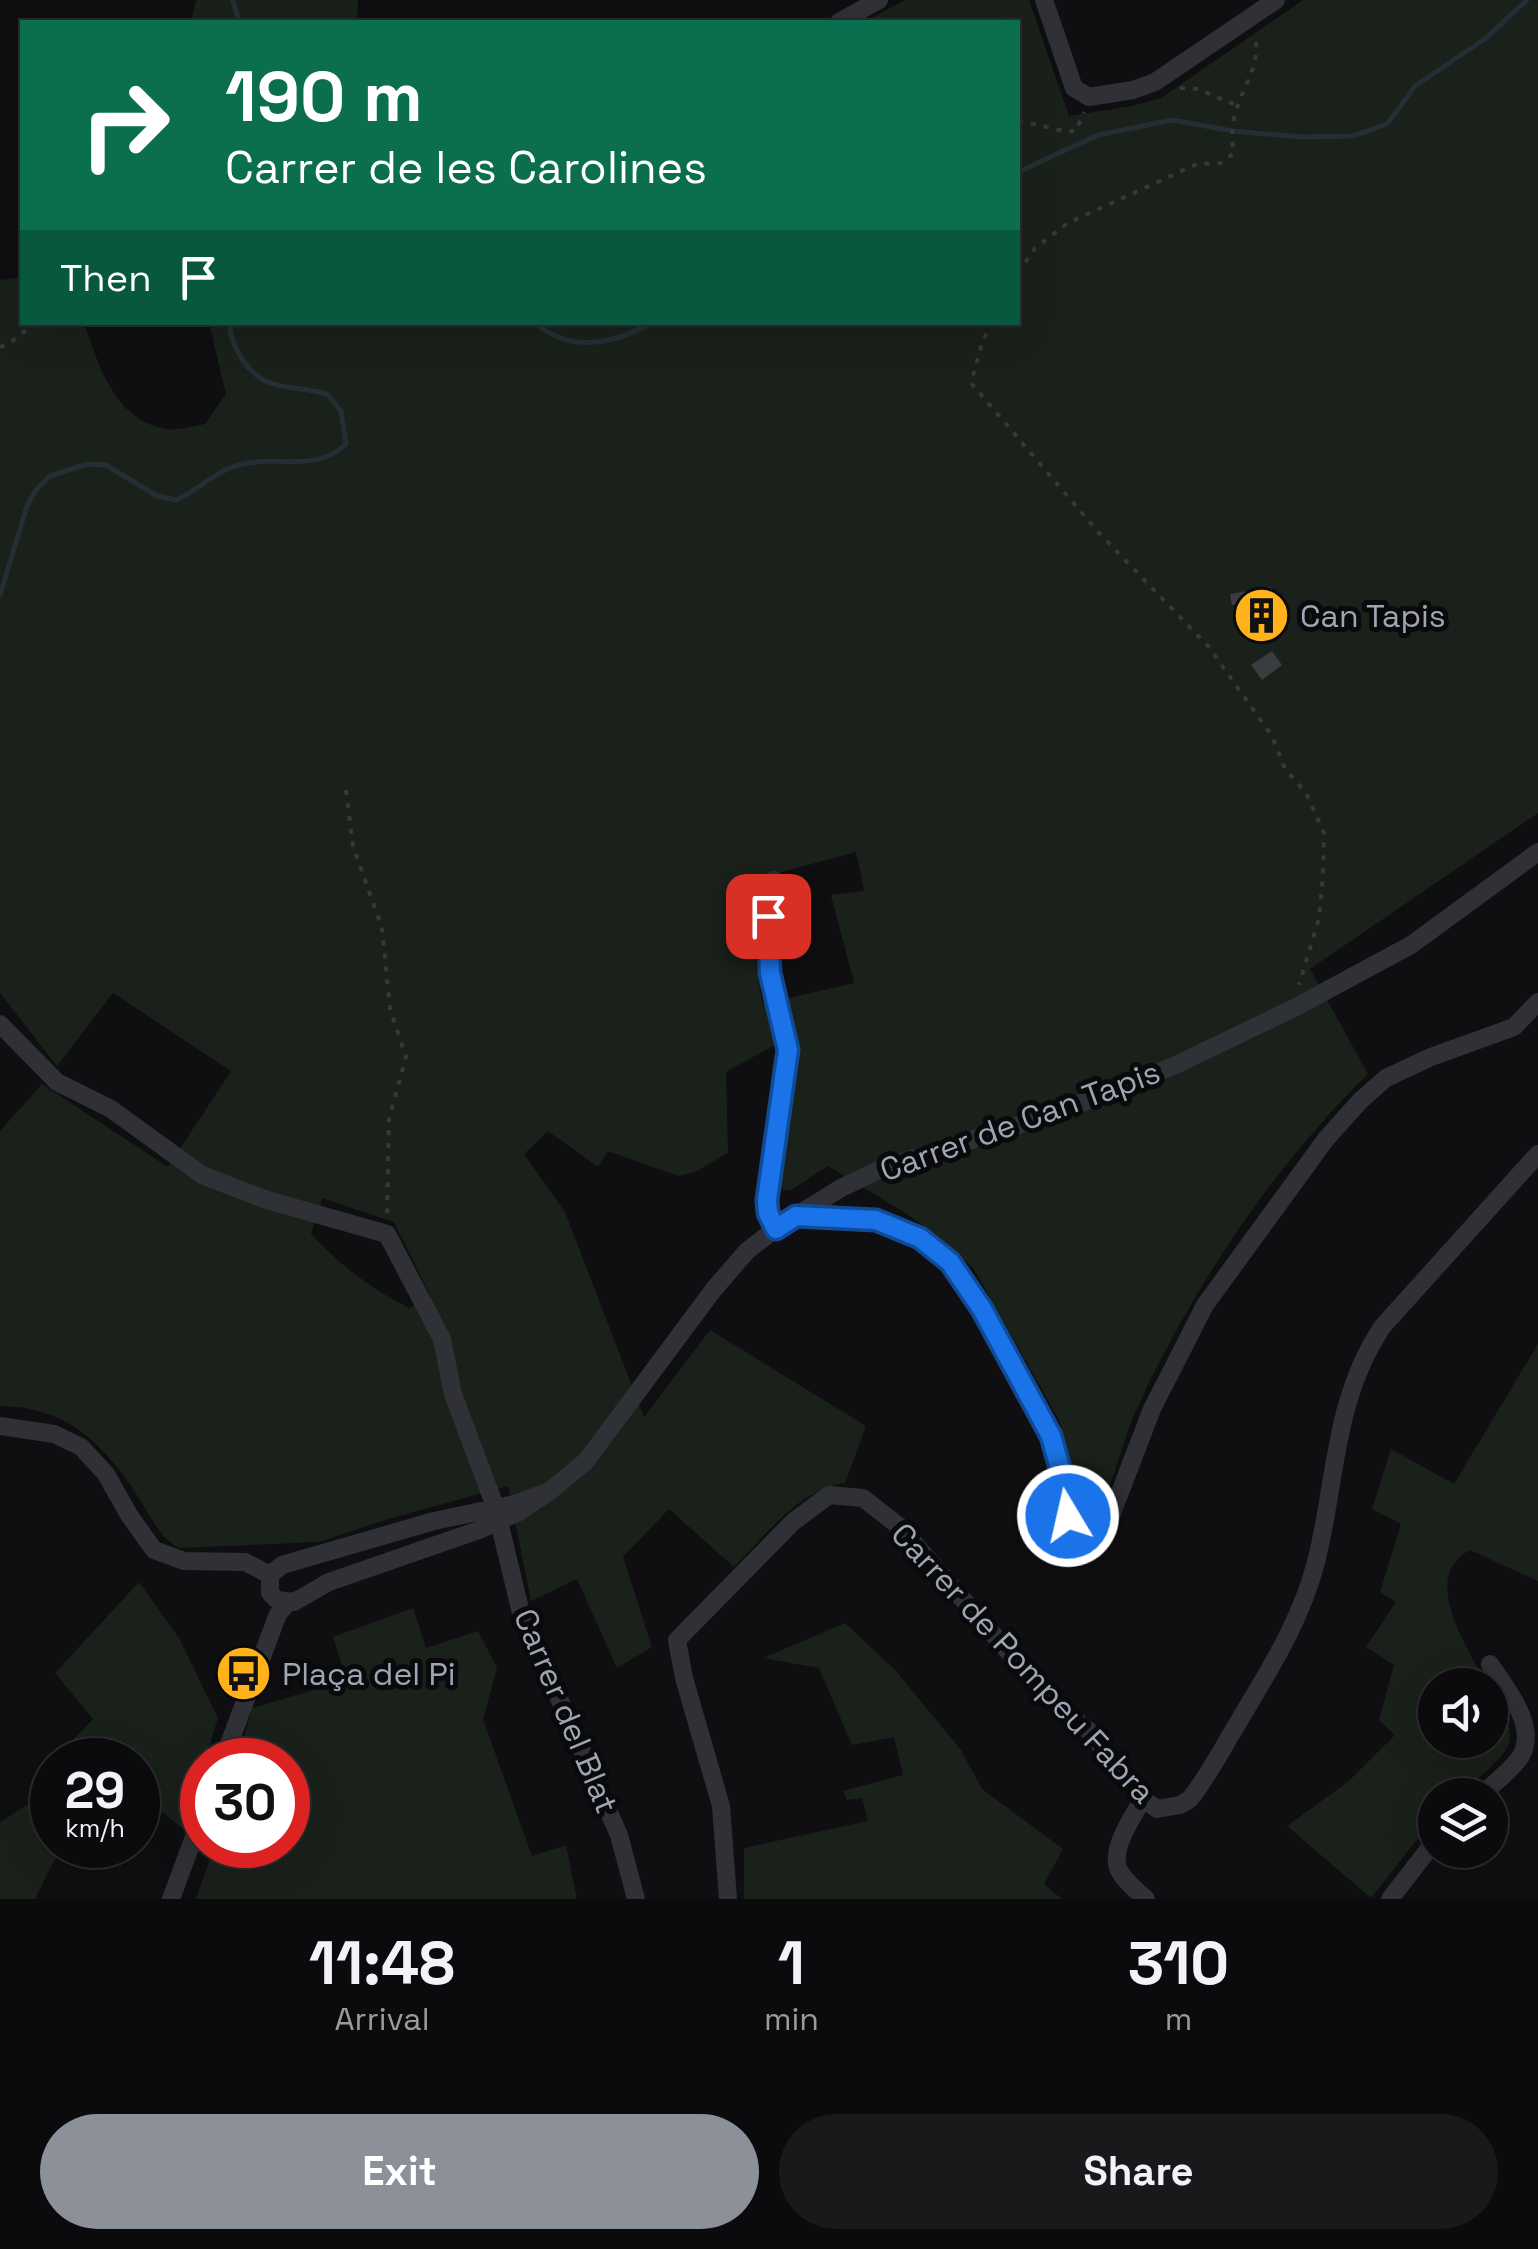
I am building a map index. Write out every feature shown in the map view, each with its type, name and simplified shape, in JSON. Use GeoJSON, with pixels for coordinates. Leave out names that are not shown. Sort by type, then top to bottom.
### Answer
{"type":"FeatureCollection","features":[{"type":"Feature","properties":{"kind":"street"},"geometry":{"type":"LineString","coordinates":[[843,20],[879,0]]}},
{"type":"Feature","properties":{"kind":"street"},"geometry":{"type":"LineString","coordinates":[[1044,0],[1070,79],[1085,96],[1145,87],[1247,8],[1276,0]]}},
{"type":"Feature","properties":{"kind":"street","name":"Carrer de Can Tapis"},"geometry":{"type":"LineString","coordinates":[[294,1600],[329,1582],[435,1547],[497,1515],[519,1512],[550,1491],[586,1462],[714,1289],[747,1251],[841,1188],[883,1168],[1060,1112],[1176,1065],[1412,946],[1538,852]]}},
{"type":"Feature","properties":{"kind":"street"},"geometry":{"type":"LineString","coordinates":[[774,880],[768,916],[768,962],[788,1050],[767,1200],[776,1229]]}},
{"type":"Feature","properties":{"kind":"street"},"geometry":{"type":"LineString","coordinates":[[1514,1026],[1538,1002]]}},
{"type":"Feature","properties":{"kind":"street"},"geometry":{"type":"LineString","coordinates":[[796,1216],[876,1220],[934,1247],[950,1262],[982,1309],[1051,1436],[1072,1527],[1086,1536],[1094,1534],[1104,1530],[1109,1521],[1152,1409],[1205,1305],[1231,1264],[1360,1100],[1386,1078],[1430,1057],[1538,1018]]}},
{"type":"Feature","properties":{"kind":"street"},"geometry":{"type":"LineString","coordinates":[[0,1024],[57,1082],[111,1109],[202,1175],[267,1200],[387,1234]]}},
{"type":"Feature","properties":{"kind":"street","name":"Carrer de Pompeu Fabra"},"geometry":{"type":"LineString","coordinates":[[728,1899],[721,1806],[677,1640],[793,1522],[830,1495],[863,1498],[900,1527],[1032,1680],[1089,1731],[1143,1799],[1157,1809],[1190,1800],[1273,1667],[1302,1606],[1316,1562],[1337,1440],[1354,1376],[1368,1348],[1382,1327],[1538,1154]]}},
{"type":"Feature","properties":{"kind":"street","name":"Carrer del Blat"},"geometry":{"type":"LineString","coordinates":[[387,1234],[442,1340],[453,1394],[497,1515],[524,1620],[619,1836],[636,1899]]}},
{"type":"Feature","properties":{"kind":"street"},"geometry":{"type":"LineString","coordinates":[[0,1426],[54,1434],[81,1447],[106,1474],[154,1550],[184,1561],[245,1562],[270,1575]]}},
{"type":"Feature","properties":{"kind":"street"},"geometry":{"type":"LineString","coordinates":[[294,1600],[276,1600],[270,1593],[270,1575],[275,1569],[434,1520],[497,1515]]}},
{"type":"Feature","properties":{"kind":"street"},"geometry":{"type":"LineString","coordinates":[[231,1738],[278,1614],[294,1600],[305,1577],[288,1565]]}},
{"type":"Feature","properties":{"kind":"street"},"geometry":{"type":"LineString","coordinates":[[1490,1664],[1519,1706],[1526,1742],[1518,1761],[1500,1778]]}},
{"type":"Feature","properties":{"kind":"street"},"geometry":{"type":"LineString","coordinates":[[1143,1799],[1124,1836],[1117,1862],[1121,1873],[1146,1899]]}},
{"type":"Feature","properties":{"kind":"street"},"geometry":{"type":"LineString","coordinates":[[1390,1899],[1418,1863]]}},
{"type":"Feature","properties":{"kind":"street"},"geometry":{"type":"LineString","coordinates":[[171,1899],[182,1868]]}},
{"type":"Feature","properties":{"kind":"path"},"geometry":{"type":"LineString","coordinates":[[1020,270],[1035,248],[1068,223],[1197,164],[1221,163],[1234,153],[1231,139],[1236,105],[1258,50],[1247,8]]}},
{"type":"Feature","properties":{"kind":"path"},"geometry":{"type":"LineString","coordinates":[[1180,88],[1198,88],[1236,105]]}},
{"type":"Feature","properties":{"kind":"path"},"geometry":{"type":"LineString","coordinates":[[1020,122],[1067,132],[1076,130],[1085,96]]}},
{"type":"Feature","properties":{"kind":"path"},"geometry":{"type":"LineString","coordinates":[[0,347],[32,325]]}},
{"type":"Feature","properties":{"kind":"path"},"geometry":{"type":"LineString","coordinates":[[991,325],[971,383],[1099,534],[1208,646],[1272,736],[1286,770],[1306,793],[1324,833],[1319,918],[1294,1008]]}},
{"type":"Feature","properties":{"kind":"path"},"geometry":{"type":"LineString","coordinates":[[346,790],[353,846],[382,928],[390,1009],[406,1057],[389,1118],[387,1234]]}},
{"type":"Feature","properties":{"kind":"shaded area"},"geometry":{"type":"Polygon","coordinates":[[[196,0],[358,0],[357,20],[191,20],[196,0]]]}},
{"type":"Feature","properties":{"kind":"shaded area"},"geometry":{"type":"Polygon","coordinates":[[[905,0],[1029,0],[1069,116],[1161,98],[1303,0],[1538,0],[1538,813],[1310,969],[1368,1074],[1267,1189],[1210,1274],[1137,1408],[1095,1516],[1089,1519],[1085,1513],[1059,1420],[974,1269],[910,1216],[828,1166],[790,1191],[782,1189],[779,1184],[795,1034],[726,1072],[728,1153],[695,1172],[678,1176],[608,1151],[598,1167],[548,1131],[524,1154],[565,1212],[644,1417],[710,1330],[866,1426],[845,1483],[828,1487],[798,1504],[734,1567],[669,1509],[623,1557],[652,1647],[617,1668],[577,1579],[531,1601],[508,1486],[319,1542],[179,1548],[161,1533],[114,1463],[83,1433],[46,1414],[0,1406],[0,1131],[42,1084],[168,1167],[231,1071],[113,993],[57,1066],[0,993],[0,280],[20,277],[20,325],[85,325],[111,388],[133,415],[148,424],[180,429],[205,424],[226,394],[209,325],[1020,325],[1020,20],[868,20],[905,0]],[[856,852],[763,877],[756,940],[763,1004],[854,983],[831,895],[864,891],[856,852]],[[322,1198],[311,1234],[369,1284],[409,1308],[431,1297],[394,1222],[322,1198]]]}},
{"type":"Feature","properties":{"kind":"shaded area"},"geometry":{"type":"Polygon","coordinates":[[[1538,1344],[1538,1581],[1470,1550],[1455,1562],[1448,1578],[1448,1596],[1452,1615],[1478,1668],[1418,1668],[1418,1758],[1499,1758],[1478,1778],[1418,1778],[1418,1839],[1371,1898],[1287,1826],[1349,1781],[1395,1735],[1379,1720],[1394,1665],[1366,1647],[1396,1602],[1380,1592],[1401,1524],[1372,1509],[1391,1449],[1454,1484],[1538,1344]]]}},
{"type":"Feature","properties":{"kind":"shaded area"},"geometry":{"type":"Polygon","coordinates":[[[139,1582],[179,1638],[218,1718],[212,1738],[180,1738],[180,1827],[160,1810],[160,1738],[75,1738],[93,1719],[55,1673],[139,1582]]]}},
{"type":"Feature","properties":{"kind":"shaded area"},"geometry":{"type":"Polygon","coordinates":[[[413,1608],[426,1648],[478,1631],[497,1668],[483,1719],[532,1856],[566,1845],[577,1899],[196,1899],[207,1868],[310,1868],[310,1738],[244,1738],[252,1708],[347,1680],[333,1637],[413,1608]]]}},
{"type":"Feature","properties":{"kind":"shaded area"},"geometry":{"type":"Polygon","coordinates":[[[845,1623],[896,1671],[961,1750],[982,1789],[1063,1849],[1044,1884],[1062,1899],[744,1899],[744,1848],[868,1821],[862,1798],[847,1800],[843,1791],[903,1775],[894,1737],[852,1745],[819,1668],[763,1658],[845,1623]]]}},
{"type":"Feature","properties":{"kind":"shaded area"},"geometry":{"type":"Polygon","coordinates":[[[30,1803],[30,1868],[50,1868],[35,1899],[0,1899],[0,1822],[30,1803]]]}},
{"type":"Feature","properties":{"kind":"building","name":"Can Tapis"},"geometry":{"type":"Polygon","coordinates":[[[1271,587],[1278,627],[1248,633],[1243,603],[1232,605],[1230,594],[1271,587]]]}},
{"type":"Feature","properties":{"kind":"building"},"geometry":{"type":"Polygon","coordinates":[[[1272,651],[1282,665],[1262,680],[1251,665],[1272,651]]]}},
{"type":"Feature","properties":{"kind":"waterway"},"geometry":{"type":"LineString","coordinates":[[233,0],[238,20]]}},
{"type":"Feature","properties":{"kind":"waterway"},"geometry":{"type":"LineString","coordinates":[[1020,171],[1098,135],[1172,120],[1302,137],[1352,136],[1371,130],[1388,123],[1415,86],[1486,38],[1527,0]]}},
{"type":"Feature","properties":{"kind":"waterway"},"geometry":{"type":"LineString","coordinates":[[0,595],[27,506],[50,476],[87,464],[106,465],[157,496],[176,500],[230,468],[254,462],[309,461],[334,453],[346,444],[341,411],[327,394],[277,385],[256,375],[238,352],[230,325]]}},
{"type":"Feature","properties":{"kind":"waterway"},"geometry":{"type":"LineString","coordinates":[[540,325],[562,339],[577,342],[608,340],[647,325]]}},
{"type":"Feature","properties":{"kind":"place","name":"Can Tapis"},"geometry":{"type":"Point","coordinates":[1261,616]}},
{"type":"Feature","properties":{"kind":"place","name":"Plaça del Pi"},"geometry":{"type":"Point","coordinates":[243,1674]}},
{"type":"Feature","properties":{"kind":"route"},"geometry":{"type":"LineString","coordinates":[[768,916],[770,973],[788,1050],[766,1208],[770,1218],[776,1229],[796,1216],[876,1220],[920,1238],[950,1262],[982,1309],[1051,1436],[1068,1516]]}}]}
